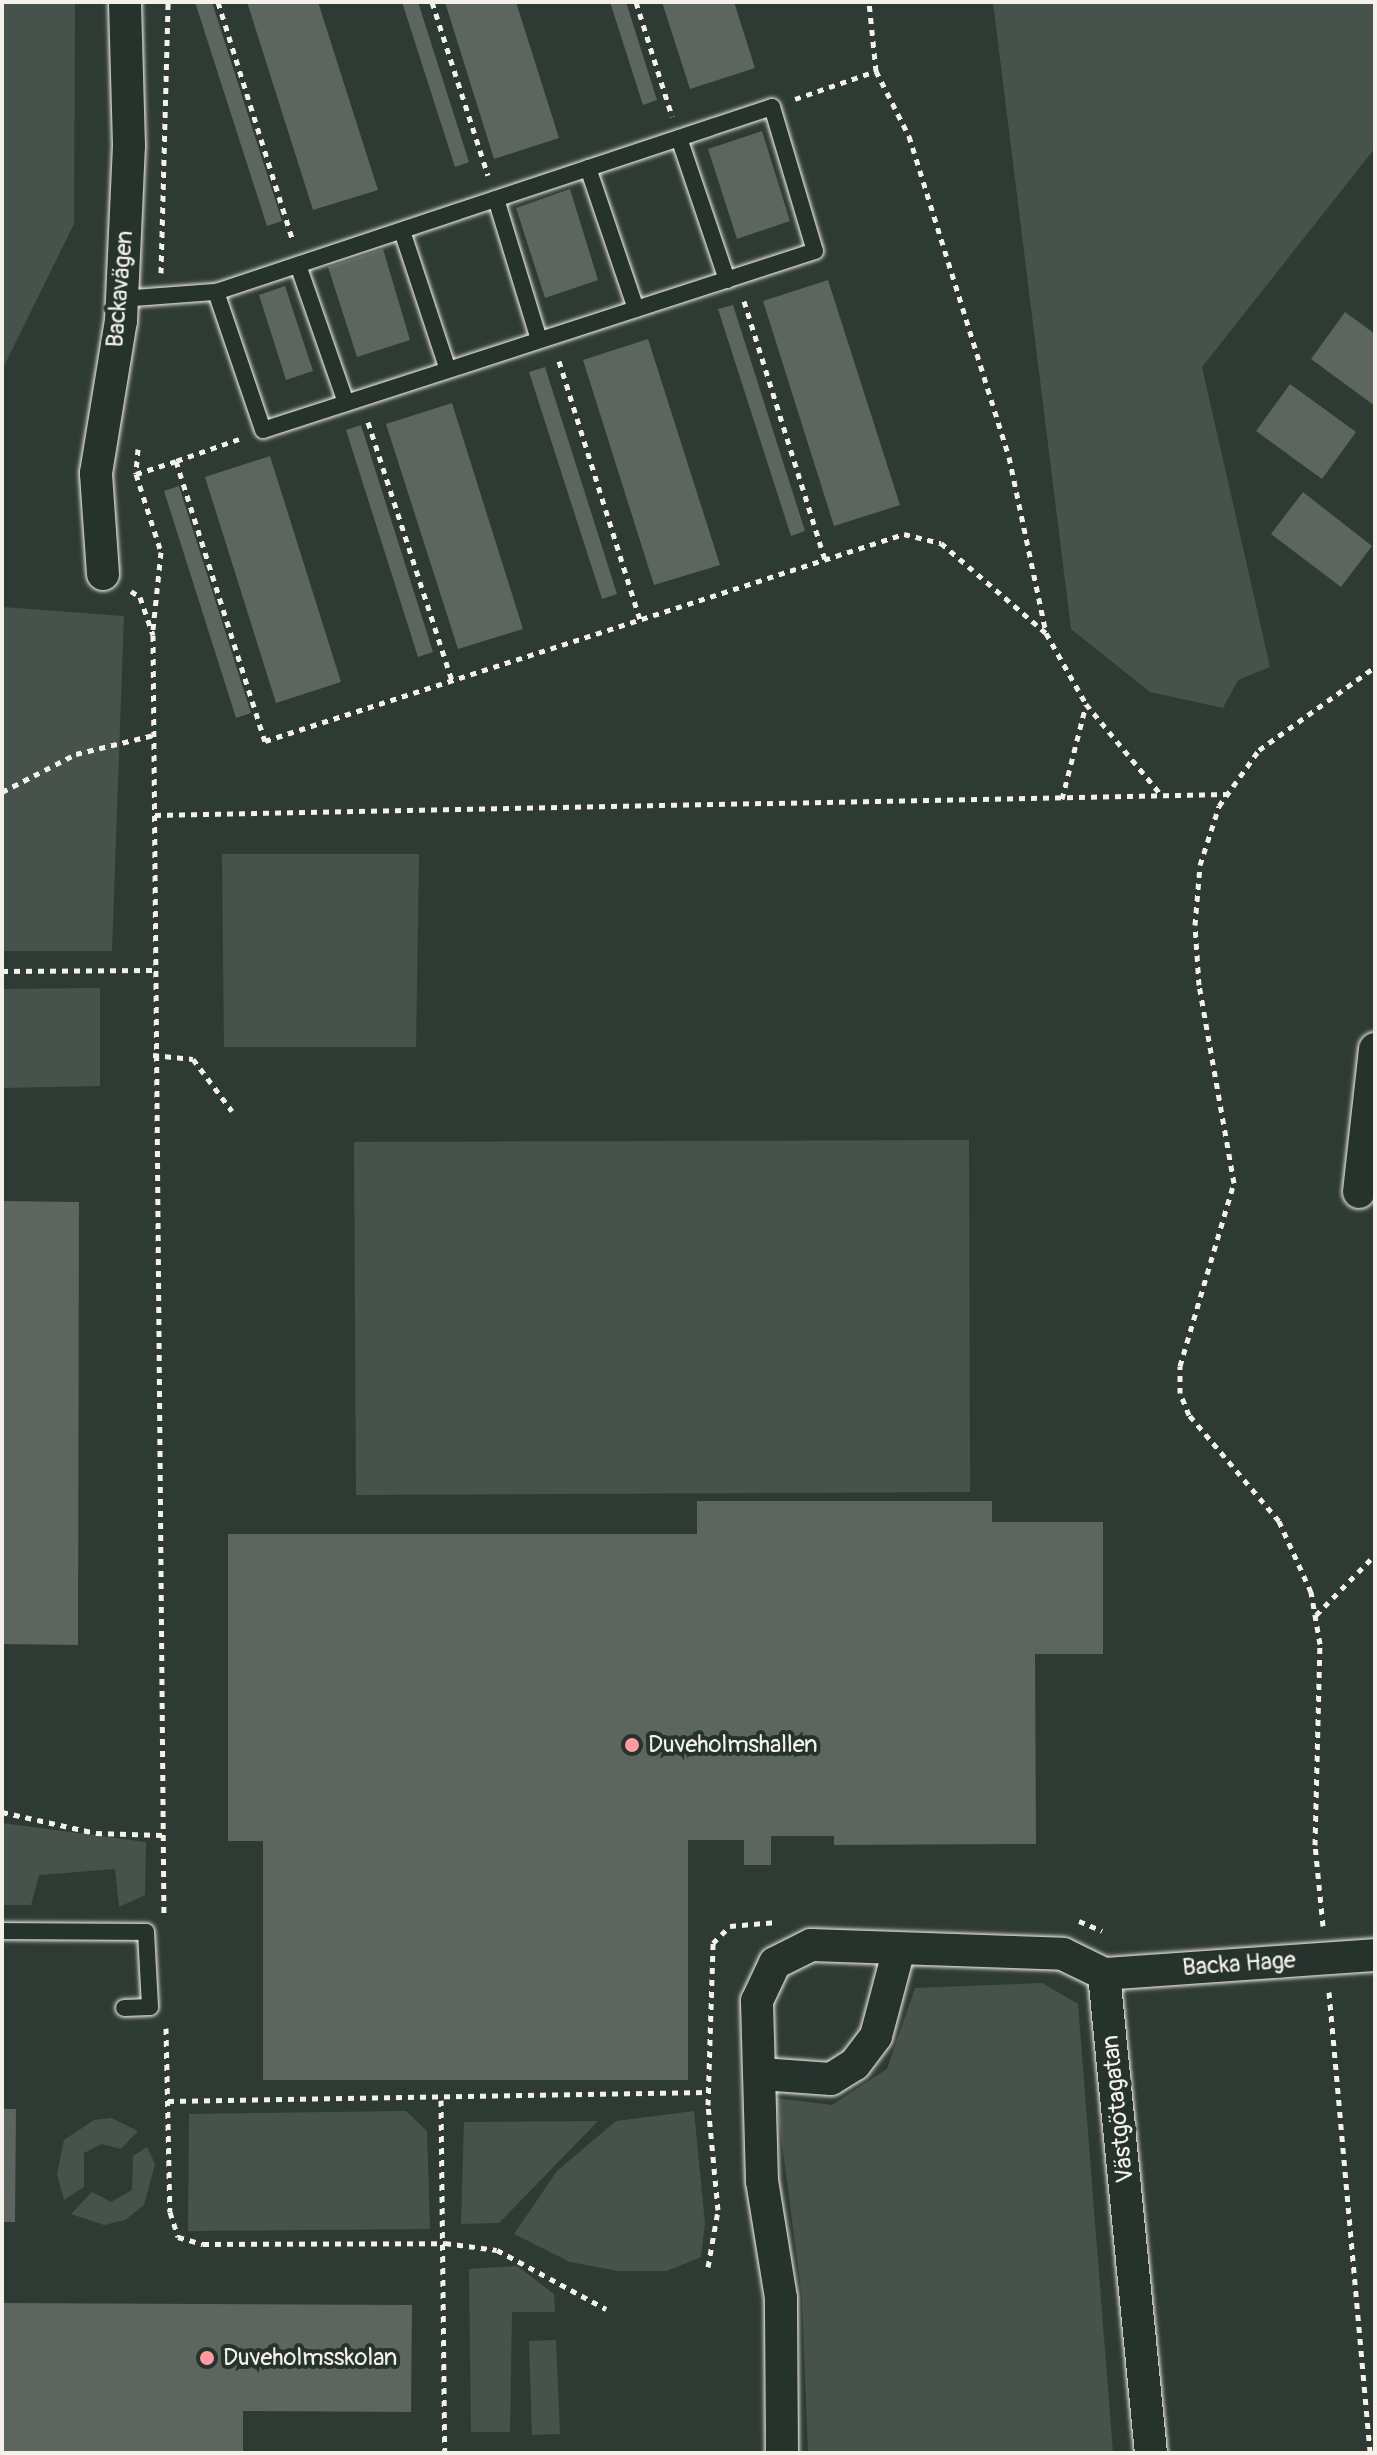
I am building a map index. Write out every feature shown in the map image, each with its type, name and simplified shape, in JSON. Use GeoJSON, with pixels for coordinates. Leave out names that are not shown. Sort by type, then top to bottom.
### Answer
{"type":"FeatureCollection","features":[{"type":"Feature","properties":{"kind":"street","name":"Backavägen"},"geometry":{"type":"LineString","coordinates":[[103,574],[96,473],[122,299],[129,146],[125,2]]}},
{"type":"Feature","properties":{"kind":"street"},"geometry":{"type":"LineString","coordinates":[[1359,1192],[1375,1049]]}},
{"type":"Feature","properties":{"kind":"street"},"geometry":{"type":"LineString","coordinates":[[782,2453],[781,2298],[762,2181],[757,2001],[775,1963],[811,1945],[898,1953],[1063,1954],[1104,1974]]}},
{"type":"Feature","properties":{"kind":"street"},"geometry":{"type":"LineString","coordinates":[[761,2074],[831,2079],[855,2064],[876,2036],[898,1953]]}},
{"type":"Feature","properties":{"kind":"street","name":"Backa Hage"},"geometry":{"type":"LineString","coordinates":[[1104,1974],[1375,1955]]}},
{"type":"Feature","properties":{"kind":"street","name":"Västgötagatan"},"geometry":{"type":"LineString","coordinates":[[1104,1974],[1151,2453]]}},
{"type":"Feature","properties":{"kind":"lane"},"geometry":{"type":"LineString","coordinates":[[122,299],[216,292],[772,107],[815,251],[263,430],[216,292]]}},
{"type":"Feature","properties":{"kind":"lane"},"geometry":{"type":"LineString","coordinates":[[679,138],[732,278]]}},
{"type":"Feature","properties":{"kind":"lane"},"geometry":{"type":"LineString","coordinates":[[588,168],[636,309]]}},
{"type":"Feature","properties":{"kind":"lane"},"geometry":{"type":"LineString","coordinates":[[496,199],[545,338]]}},
{"type":"Feature","properties":{"kind":"lane"},"geometry":{"type":"LineString","coordinates":[[402,231],[448,370]]}},
{"type":"Feature","properties":{"kind":"lane"},"geometry":{"type":"LineString","coordinates":[[298,265],[353,401]]}},
{"type":"Feature","properties":{"kind":"lane"},"geometry":{"type":"LineString","coordinates":[[2,1931],[146,1932],[150,2007],[124,2008]]}},
{"type":"Feature","properties":{"kind":"path"},"geometry":{"type":"LineString","coordinates":[[218,2],[298,265]]}},
{"type":"Feature","properties":{"kind":"path"},"geometry":{"type":"LineString","coordinates":[[432,2],[496,199]]}},
{"type":"Feature","properties":{"kind":"path"},"geometry":{"type":"LineString","coordinates":[[636,2],[679,138]]}},
{"type":"Feature","properties":{"kind":"path"},"geometry":{"type":"LineString","coordinates":[[869,2],[876,71],[909,136],[1009,457],[1046,633],[1086,704],[1162,796]]}},
{"type":"Feature","properties":{"kind":"path"},"geometry":{"type":"LineString","coordinates":[[772,107],[876,71]]}},
{"type":"Feature","properties":{"kind":"path"},"geometry":{"type":"LineString","coordinates":[[732,278],[825,559]]}},
{"type":"Feature","properties":{"kind":"path"},"geometry":{"type":"LineString","coordinates":[[545,338],[640,619]]}},
{"type":"Feature","properties":{"kind":"path"},"geometry":{"type":"LineString","coordinates":[[353,401],[452,680]]}},
{"type":"Feature","properties":{"kind":"path"},"geometry":{"type":"LineString","coordinates":[[136,474],[263,430]]}},
{"type":"Feature","properties":{"kind":"path"},"geometry":{"type":"LineString","coordinates":[[176,461],[265,741],[904,534],[941,543],[1046,633]]}},
{"type":"Feature","properties":{"kind":"path"},"geometry":{"type":"LineString","coordinates":[[103,574],[140,597],[153,635],[153,1055],[164,1929]]}},
{"type":"Feature","properties":{"kind":"path"},"geometry":{"type":"LineString","coordinates":[[1370,2453],[1315,1845],[1316,1615],[1279,1521],[1189,1415],[1178,1381],[1234,1183],[1199,985],[1195,925],[1200,865],[1228,794],[1259,750],[1375,667]]}},
{"type":"Feature","properties":{"kind":"path"},"geometry":{"type":"LineString","coordinates":[[1062,799],[1086,704]]}},
{"type":"Feature","properties":{"kind":"path"},"geometry":{"type":"LineString","coordinates":[[2,792],[76,754],[154,735]]}},
{"type":"Feature","properties":{"kind":"path"},"geometry":{"type":"LineString","coordinates":[[155,815],[1228,794]]}},
{"type":"Feature","properties":{"kind":"path"},"geometry":{"type":"LineString","coordinates":[[2,971],[154,970]]}},
{"type":"Feature","properties":{"kind":"path"},"geometry":{"type":"LineString","coordinates":[[153,1055],[193,1059],[232,1111]]}},
{"type":"Feature","properties":{"kind":"path"},"geometry":{"type":"LineString","coordinates":[[1316,1615],[1375,1555]]}},
{"type":"Feature","properties":{"kind":"path"},"geometry":{"type":"LineString","coordinates":[[2,1812],[96,1833],[162,1835]]}},
{"type":"Feature","properties":{"kind":"path"},"geometry":{"type":"LineString","coordinates":[[166,2023],[172,2227],[188,2243],[445,2243],[497,2250],[606,2309]]}},
{"type":"Feature","properties":{"kind":"path"},"geometry":{"type":"LineString","coordinates":[[168,2101],[441,2100],[708,2092]]}},
{"type":"Feature","properties":{"kind":"path"},"geometry":{"type":"LineString","coordinates":[[441,2100],[445,2453]]}},
{"type":"Feature","properties":{"kind":"shaded area"},"geometry":{"type":"Polygon","coordinates":[[[2,2],[75,2],[74,224],[2,370],[2,2]]]}},
{"type":"Feature","properties":{"kind":"shaded area"},"geometry":{"type":"Polygon","coordinates":[[[993,2],[1375,2],[1375,148],[1202,367],[1270,667],[1238,680],[1223,708],[1150,692],[1071,629],[993,2]]]}},
{"type":"Feature","properties":{"kind":"shaded area"},"geometry":{"type":"Polygon","coordinates":[[[2,607],[124,616],[112,951],[2,951],[2,607]]]}},
{"type":"Feature","properties":{"kind":"shaded area"},"geometry":{"type":"Polygon","coordinates":[[[222,854],[419,854],[416,1047],[224,1047],[222,854]]]}},
{"type":"Feature","properties":{"kind":"shaded area"},"geometry":{"type":"Polygon","coordinates":[[[100,988],[100,1086],[2,1088],[2,989],[100,988]]]}},
{"type":"Feature","properties":{"kind":"shaded area"},"geometry":{"type":"Polygon","coordinates":[[[969,1140],[970,1492],[356,1495],[354,1142],[969,1140]]]}},
{"type":"Feature","properties":{"kind":"shaded area"},"geometry":{"type":"Polygon","coordinates":[[[2,1823],[146,1842],[145,1895],[119,1907],[115,1869],[39,1875],[31,1905],[2,1905],[2,1823]]]}},
{"type":"Feature","properties":{"kind":"shaded area"},"geometry":{"type":"Polygon","coordinates":[[[1042,1983],[1078,2004],[1113,2453],[808,2453],[802,2296],[776,2098],[832,2105],[887,2069],[915,1988],[1042,1983]]]}},
{"type":"Feature","properties":{"kind":"shaded area"},"geometry":{"type":"Polygon","coordinates":[[[406,2111],[427,2131],[430,2229],[188,2231],[189,2114],[406,2111]]]}},
{"type":"Feature","properties":{"kind":"shaded area"},"geometry":{"type":"Polygon","coordinates":[[[694,2111],[705,2223],[701,2257],[667,2271],[618,2271],[570,2262],[514,2234],[557,2171],[616,2121],[694,2111]]]}},
{"type":"Feature","properties":{"kind":"shaded area"},"geometry":{"type":"Polygon","coordinates":[[[111,2118],[138,2131],[121,2149],[102,2144],[84,2153],[84,2187],[64,2200],[57,2174],[64,2140],[94,2120],[111,2118]]]}},
{"type":"Feature","properties":{"kind":"shaded area"},"geometry":{"type":"Polygon","coordinates":[[[598,2121],[499,2223],[461,2224],[464,2122],[598,2121]]]}},
{"type":"Feature","properties":{"kind":"shaded area"},"geometry":{"type":"Polygon","coordinates":[[[147,2147],[155,2164],[144,2205],[125,2220],[104,2225],[71,2214],[92,2192],[111,2202],[132,2190],[133,2156],[147,2147]]]}},
{"type":"Feature","properties":{"kind":"shaded area"},"geometry":{"type":"Polygon","coordinates":[[[517,2266],[554,2294],[555,2312],[512,2312],[510,2432],[471,2432],[469,2269],[517,2266]]]}},
{"type":"Feature","properties":{"kind":"shaded area"},"geometry":{"type":"Polygon","coordinates":[[[556,2340],[560,2434],[532,2435],[529,2341],[556,2340]]]}},
{"type":"Feature","properties":{"kind":"building"},"geometry":{"type":"Polygon","coordinates":[[[195,2],[212,2],[282,221],[267,226],[195,2]]]}},
{"type":"Feature","properties":{"kind":"building"},"geometry":{"type":"Polygon","coordinates":[[[247,2],[318,2],[378,190],[313,210],[247,2]]]}},
{"type":"Feature","properties":{"kind":"building"},"geometry":{"type":"Polygon","coordinates":[[[402,2],[418,2],[469,162],[455,167],[402,2]]]}},
{"type":"Feature","properties":{"kind":"building"},"geometry":{"type":"Polygon","coordinates":[[[445,2],[516,2],[559,138],[494,159],[445,2]]]}},
{"type":"Feature","properties":{"kind":"building"},"geometry":{"type":"Polygon","coordinates":[[[610,2],[626,2],[657,100],[643,105],[610,2]]]}},
{"type":"Feature","properties":{"kind":"building"},"geometry":{"type":"Polygon","coordinates":[[[662,2],[734,2],[755,68],[690,89],[662,2]]]}},
{"type":"Feature","properties":{"kind":"building"},"geometry":{"type":"Polygon","coordinates":[[[762,131],[790,221],[737,239],[708,149],[762,131]]]}},
{"type":"Feature","properties":{"kind":"building"},"geometry":{"type":"Polygon","coordinates":[[[570,189],[598,280],[545,298],[516,208],[570,189]]]}},
{"type":"Feature","properties":{"kind":"building"},"geometry":{"type":"Polygon","coordinates":[[[383,249],[410,340],[357,357],[328,267],[383,249]]]}},
{"type":"Feature","properties":{"kind":"building"},"geometry":{"type":"Polygon","coordinates":[[[828,280],[900,505],[834,526],[763,301],[828,280]]]}},
{"type":"Feature","properties":{"kind":"building"},"geometry":{"type":"Polygon","coordinates":[[[285,286],[313,371],[286,380],[259,295],[285,286]]]}},
{"type":"Feature","properties":{"kind":"building"},"geometry":{"type":"Polygon","coordinates":[[[733,305],[805,531],[791,536],[718,309],[733,305]]]}},
{"type":"Feature","properties":{"kind":"building"},"geometry":{"type":"Polygon","coordinates":[[[1345,312],[1375,334],[1375,406],[1311,359],[1345,312]]]}},
{"type":"Feature","properties":{"kind":"building"},"geometry":{"type":"Polygon","coordinates":[[[648,339],[720,565],[654,585],[583,360],[648,339]]]}},
{"type":"Feature","properties":{"kind":"building"},"geometry":{"type":"Polygon","coordinates":[[[545,367],[617,594],[602,599],[529,372],[545,367]]]}},
{"type":"Feature","properties":{"kind":"building"},"geometry":{"type":"Polygon","coordinates":[[[1290,384],[1356,432],[1322,479],[1256,431],[1290,384]]]}},
{"type":"Feature","properties":{"kind":"building"},"geometry":{"type":"Polygon","coordinates":[[[452,403],[523,629],[458,649],[386,424],[452,403]]]}},
{"type":"Feature","properties":{"kind":"building"},"geometry":{"type":"Polygon","coordinates":[[[361,425],[433,652],[418,657],[346,430],[361,425]]]}},
{"type":"Feature","properties":{"kind":"building"},"geometry":{"type":"Polygon","coordinates":[[[270,456],[341,682],[276,703],[205,477],[270,456]]]}},
{"type":"Feature","properties":{"kind":"building"},"geometry":{"type":"Polygon","coordinates":[[[179,486],[251,713],[236,718],[164,491],[179,486]]]}},
{"type":"Feature","properties":{"kind":"building"},"geometry":{"type":"Polygon","coordinates":[[[1303,492],[1372,546],[1341,587],[1271,534],[1303,492]]]}},
{"type":"Feature","properties":{"kind":"building"},"geometry":{"type":"Polygon","coordinates":[[[2,1201],[79,1202],[78,1645],[2,1644],[2,1201]]]}},
{"type":"Feature","properties":{"kind":"building","name":"Duveholmshallen"},"geometry":{"type":"Polygon","coordinates":[[[697,1501],[992,1501],[992,1522],[1103,1522],[1103,1654],[1035,1654],[1036,1844],[834,1845],[834,1836],[771,1836],[771,1865],[744,1865],[744,1840],[688,1840],[688,2080],[263,2080],[263,1841],[228,1841],[228,1534],[697,1534],[697,1501]]]}},
{"type":"Feature","properties":{"kind":"building"},"geometry":{"type":"Polygon","coordinates":[[[2,2109],[16,2109],[15,2222],[2,2222],[2,2109]]]}},
{"type":"Feature","properties":{"kind":"building","name":"Duveholmsskolan"},"geometry":{"type":"Polygon","coordinates":[[[2,2303],[412,2305],[411,2412],[243,2411],[243,2453],[2,2453],[2,2303]]]}},
{"type":"Feature","properties":{"kind":"place","name":"Duveholmshallen"},"geometry":{"type":"Point","coordinates":[632,1745]}},
{"type":"Feature","properties":{"kind":"place","name":"Duveholmsskolan"},"geometry":{"type":"Point","coordinates":[207,2358]}}]}
